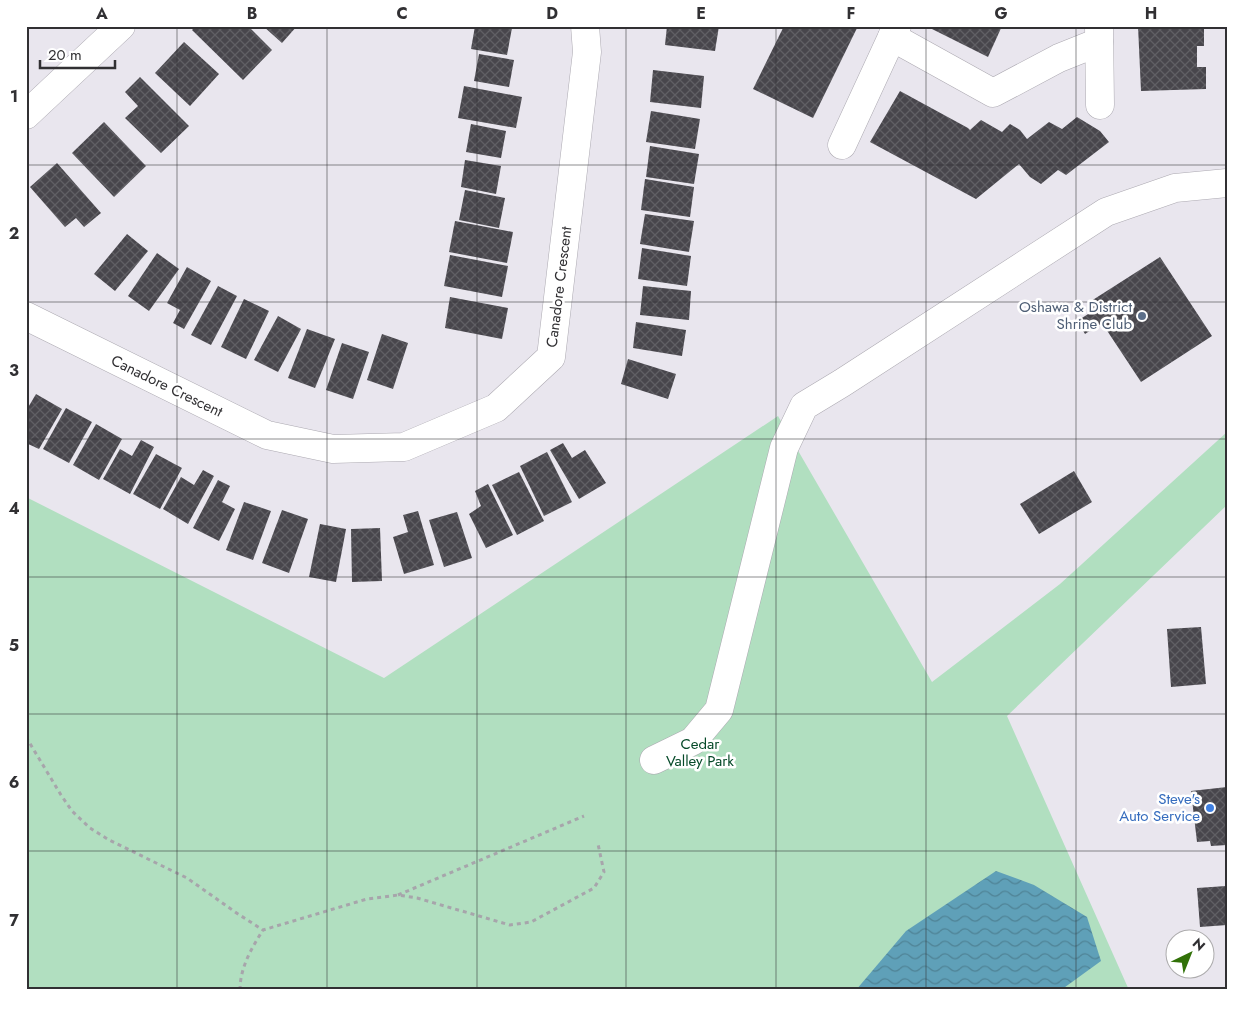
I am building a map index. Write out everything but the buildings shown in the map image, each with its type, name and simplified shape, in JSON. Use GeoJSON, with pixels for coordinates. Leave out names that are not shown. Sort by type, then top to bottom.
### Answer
{"type":"FeatureCollection","features":[{"type":"Feature","properties":{"kind":"street"},"geometry":{"type":"LineString","coordinates":[[26,115],[121,26]]}},
{"type":"Feature","properties":{"kind":"street","name":"Canadore Crescent"},"geometry":{"type":"LineString","coordinates":[[26,316],[268,435],[333,449],[404,447],[496,408],[551,357],[587,52],[585,26]]}},
{"type":"Feature","properties":{"kind":"street"},"geometry":{"type":"LineString","coordinates":[[842,145],[894,32],[994,93],[1099,34]]}},
{"type":"Feature","properties":{"kind":"street"},"geometry":{"type":"LineString","coordinates":[[1099,34],[1100,105]]}},
{"type":"Feature","properties":{"kind":"street"},"geometry":{"type":"LineString","coordinates":[[654,760],[693,741],[719,710],[784,448],[804,406],[1106,212],[1175,188],[1227,183]]}},
{"type":"Feature","properties":{"kind":"path"},"geometry":{"type":"LineString","coordinates":[[26,737],[60,795],[72,811],[90,828],[109,840],[187,878],[263,930]]}},
{"type":"Feature","properties":{"kind":"path"},"geometry":{"type":"LineString","coordinates":[[398,895],[584,816]]}},
{"type":"Feature","properties":{"kind":"path"},"geometry":{"type":"LineString","coordinates":[[240,990],[240,981],[249,953],[263,930],[367,898],[398,895],[417,898],[510,925],[531,922],[594,888],[604,872],[598,844]]}},
{"type":"Feature","properties":{"kind":"green space","name":"Cedar Valley Park"},"geometry":{"type":"Polygon","coordinates":[[[778,416],[932,682],[1060,584],[1227,432],[1227,505],[1007,716],[1129,990],[26,990],[26,497],[384,678],[778,416]]]}},
{"type":"Feature","properties":{"kind":"water"},"geometry":{"type":"Polygon","coordinates":[[[996,871],[1034,885],[1087,917],[1101,961],[1061,990],[856,990],[906,931],[996,871]]]}},
{"type":"Feature","properties":{"kind":"place","name":"Oshawa & District Shrine Club"},"geometry":{"type":"Point","coordinates":[1142,316]}},
{"type":"Feature","properties":{"kind":"place","name":"Steve's Auto Service"},"geometry":{"type":"Point","coordinates":[1210,808]}}]}
